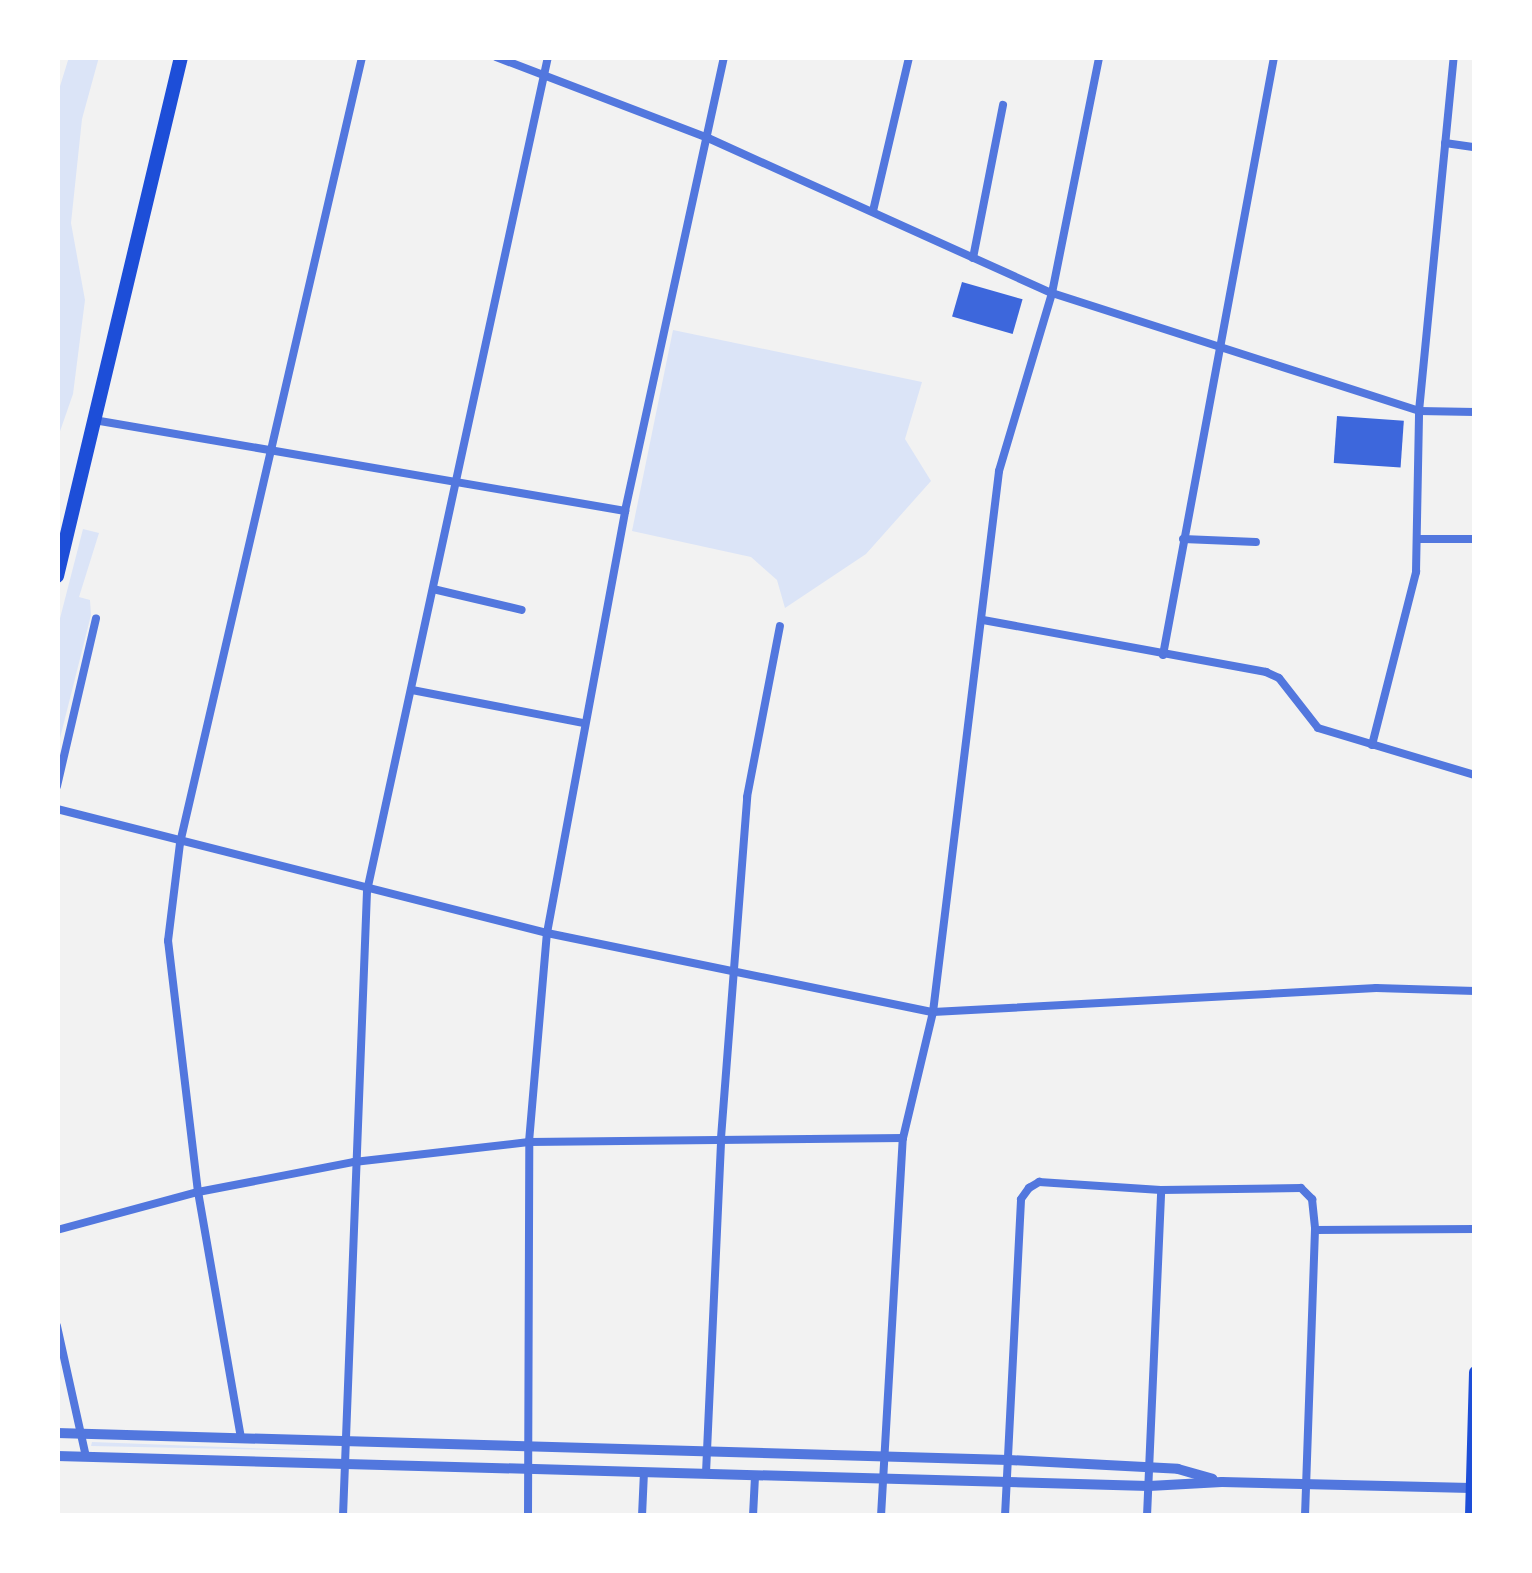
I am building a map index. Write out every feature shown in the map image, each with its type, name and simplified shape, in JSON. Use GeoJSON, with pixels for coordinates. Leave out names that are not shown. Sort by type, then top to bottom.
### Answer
{"type":"FeatureCollection","features":[{"type":"Feature","properties":{"kind":"main road"},"geometry":{"type":"LineString","coordinates":[[57,576],[181,57]]}},
{"type":"Feature","properties":{"kind":"main road"},"geometry":{"type":"LineString","coordinates":[[1471,1516],[1475,1372]]}},
{"type":"Feature","properties":{"kind":"street"},"geometry":{"type":"LineString","coordinates":[[241,1439],[198,1192],[169,941],[180,844],[362,57]]}},
{"type":"Feature","properties":{"kind":"street"},"geometry":{"type":"LineString","coordinates":[[496,57],[708,138],[1052,293],[1419,411],[1475,412]]}},
{"type":"Feature","properties":{"kind":"street"},"geometry":{"type":"LineString","coordinates":[[343,1516],[367,891],[548,57]]}},
{"type":"Feature","properties":{"kind":"street"},"geometry":{"type":"LineString","coordinates":[[528,1516],[529,1142],[547,933],[625,511],[724,57]]}},
{"type":"Feature","properties":{"kind":"street"},"geometry":{"type":"LineString","coordinates":[[873,212],[909,57]]}},
{"type":"Feature","properties":{"kind":"street"},"geometry":{"type":"LineString","coordinates":[[881,1516],[904,1138],[933,1012],[999,471],[1052,293],[1099,57]]}},
{"type":"Feature","properties":{"kind":"street"},"geometry":{"type":"LineString","coordinates":[[1163,655],[1216,347],[1274,57]]}},
{"type":"Feature","properties":{"kind":"street"},"geometry":{"type":"LineString","coordinates":[[1372,745],[1402,642],[1420,539],[1419,411],[1454,57]]}},
{"type":"Feature","properties":{"kind":"street"},"geometry":{"type":"LineString","coordinates":[[973,258],[1003,105]]}},
{"type":"Feature","properties":{"kind":"street"},"geometry":{"type":"LineString","coordinates":[[1445,143],[1475,147]]}},
{"type":"Feature","properties":{"kind":"street"},"geometry":{"type":"LineString","coordinates":[[93,420],[625,511]]}},
{"type":"Feature","properties":{"kind":"street"},"geometry":{"type":"LineString","coordinates":[[1183,539],[1256,542]]}},
{"type":"Feature","properties":{"kind":"street"},"geometry":{"type":"LineString","coordinates":[[1420,539],[1475,539]]}},
{"type":"Feature","properties":{"kind":"street"},"geometry":{"type":"LineString","coordinates":[[433,590],[522,610]]}},
{"type":"Feature","properties":{"kind":"street"},"geometry":{"type":"LineString","coordinates":[[57,786],[96,618]]}},
{"type":"Feature","properties":{"kind":"street"},"geometry":{"type":"LineString","coordinates":[[983,620],[1274,675],[1309,722],[1475,775]]}},
{"type":"Feature","properties":{"kind":"street"},"geometry":{"type":"LineString","coordinates":[[706,1475],[721,1138],[747,797],[780,626]]}},
{"type":"Feature","properties":{"kind":"street"},"geometry":{"type":"LineString","coordinates":[[412,690],[584,723]]}},
{"type":"Feature","properties":{"kind":"street"},"geometry":{"type":"LineString","coordinates":[[57,809],[180,844],[547,933],[933,1012],[1353,989],[1475,991]]}},
{"type":"Feature","properties":{"kind":"street"},"geometry":{"type":"LineString","coordinates":[[57,1229],[198,1192],[354,1162],[529,1142],[904,1138]]}},
{"type":"Feature","properties":{"kind":"street"},"geometry":{"type":"LineString","coordinates":[[1005,1516],[1022,1199],[1039,1182],[1161,1190],[1300,1188],[1312,1199],[1315,1230],[1305,1516]]}},
{"type":"Feature","properties":{"kind":"street"},"geometry":{"type":"LineString","coordinates":[[1147,1516],[1161,1190]]}},
{"type":"Feature","properties":{"kind":"street"},"geometry":{"type":"LineString","coordinates":[[1315,1230],[1475,1229]]}},
{"type":"Feature","properties":{"kind":"street"},"geometry":{"type":"LineString","coordinates":[[57,1326],[86,1457]]}},
{"type":"Feature","properties":{"kind":"street"},"geometry":{"type":"LineString","coordinates":[[57,1433],[1009,1460],[1150,1468],[1222,1482]]}},
{"type":"Feature","properties":{"kind":"street"},"geometry":{"type":"LineString","coordinates":[[57,1456],[1149,1486],[1222,1482],[1473,1488]]}},
{"type":"Feature","properties":{"kind":"street"},"geometry":{"type":"LineString","coordinates":[[641,1516],[644,1472]]}},
{"type":"Feature","properties":{"kind":"street"},"geometry":{"type":"LineString","coordinates":[[753,1516],[755,1477]]}},
{"type":"Feature","properties":{"kind":"shaded area"},"geometry":{"type":"Polygon","coordinates":[[[69,57],[99,57],[82,119],[71,223],[85,300],[73,394],[57,440],[57,96],[69,57]]]}},
{"type":"Feature","properties":{"kind":"shaded area"},"geometry":{"type":"Polygon","coordinates":[[[673,330],[922,382],[905,439],[931,481],[866,554],[785,608],[777,580],[751,557],[632,531],[673,330]]]}},
{"type":"Feature","properties":{"kind":"shaded area"},"geometry":{"type":"Polygon","coordinates":[[[83,529],[99,533],[79,597],[90,600],[91,615],[57,750],[57,630],[83,529]]]}},
{"type":"Feature","properties":{"kind":"shaded area"},"geometry":{"type":"Polygon","coordinates":[[[92,1442],[329,1451],[91,1446],[92,1442]]]}},
{"type":"Feature","properties":{"kind":"building"},"geometry":{"type":"Polygon","coordinates":[[[962,282],[1023,299],[1013,334],[952,317],[962,282]]]}},
{"type":"Feature","properties":{"kind":"building"},"geometry":{"type":"Polygon","coordinates":[[[1337,416],[1404,421],[1401,468],[1334,463],[1337,416]]]}}]}
